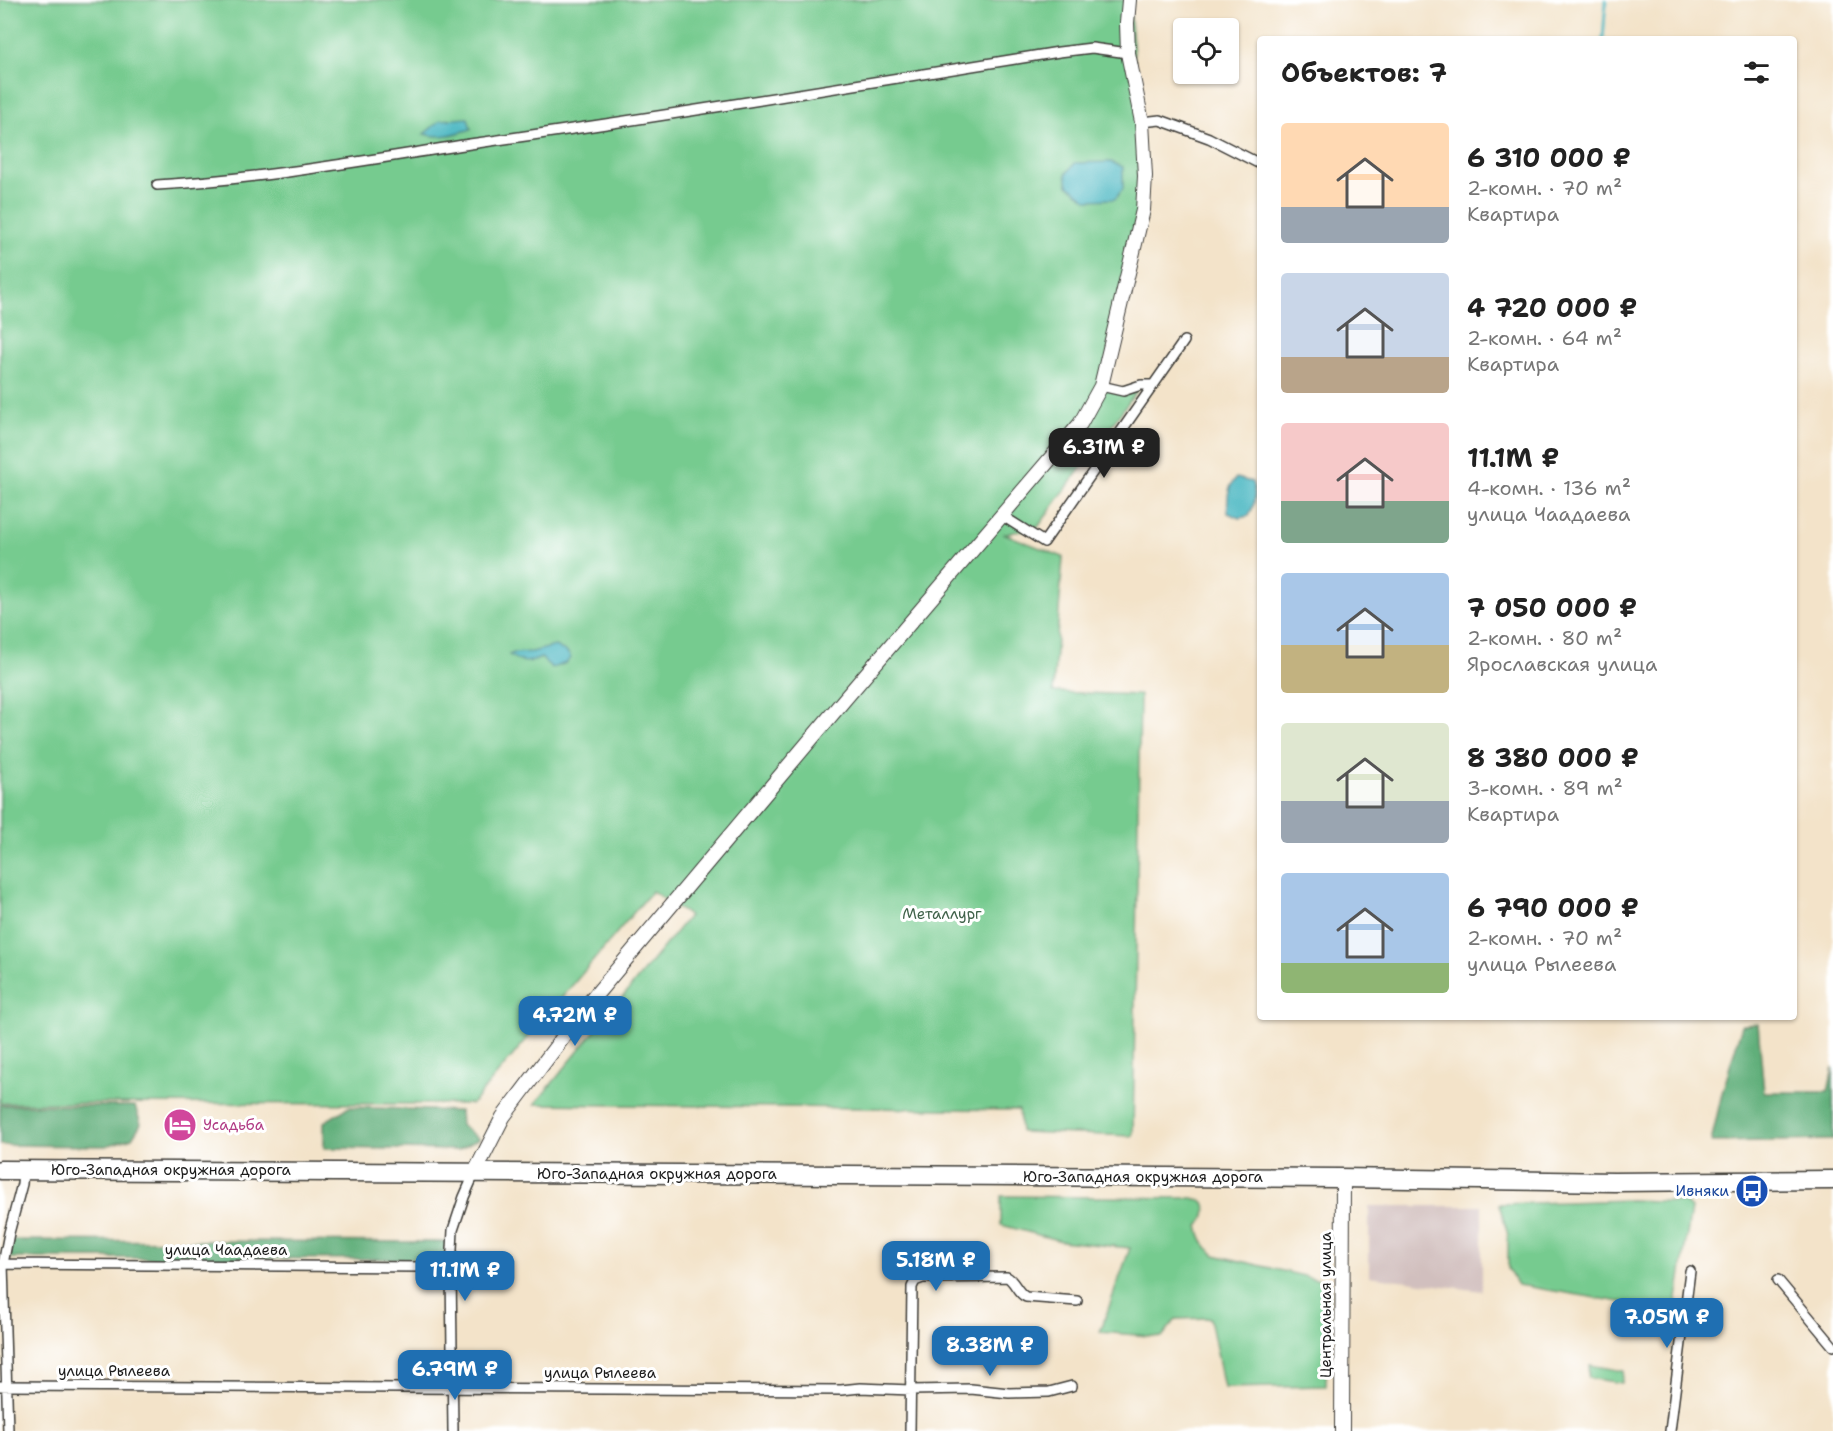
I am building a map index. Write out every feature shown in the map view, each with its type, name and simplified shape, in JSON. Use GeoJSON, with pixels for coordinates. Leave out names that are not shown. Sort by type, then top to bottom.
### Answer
{"type":"FeatureCollection","features":[{"type":"Feature","properties":{"kind":"highway","name":"Юго-Западная окружная дорога"},"geometry":{"type":"LineString","coordinates":[[0,1170],[1343,1178]]}},
{"type":"Feature","properties":{"kind":"highway"},"geometry":{"type":"LineString","coordinates":[[1343,1178],[1614,1182],[1833,1180]]}},
{"type":"Feature","properties":{"kind":"street"},"geometry":{"type":"LineString","coordinates":[[453,1431],[451,1270],[453,1230],[475,1172],[503,1117],[589,1003],[1080,423],[1101,386],[1143,210],[1145,176],[1142,122],[1128,53],[1129,0]]}},
{"type":"Feature","properties":{"kind":"street"},"geometry":{"type":"LineString","coordinates":[[157,185],[294,170],[575,129],[1059,52],[1092,48],[1128,53]]}},
{"type":"Feature","properties":{"kind":"street"},"geometry":{"type":"LineString","coordinates":[[1142,122],[1160,120],[1209,138],[1257,162]]}},
{"type":"Feature","properties":{"kind":"street"},"geometry":{"type":"LineString","coordinates":[[1001,515],[1044,542],[1184,341]]}},
{"type":"Feature","properties":{"kind":"street"},"geometry":{"type":"LineString","coordinates":[[1101,386],[1122,391],[1141,385],[1153,385]]}},
{"type":"Feature","properties":{"kind":"street"},"geometry":{"type":"LineString","coordinates":[[8,1431],[4,1386],[2,1264],[22,1185],[23,1170]]}},
{"type":"Feature","properties":{"kind":"street","name":"Центральная улица"},"geometry":{"type":"LineString","coordinates":[[1342,1431],[1343,1178]]}},
{"type":"Feature","properties":{"kind":"street","name":"улица Чаадаева"},"geometry":{"type":"LineString","coordinates":[[2,1264],[422,1267],[451,1270]]}},
{"type":"Feature","properties":{"kind":"street"},"geometry":{"type":"LineString","coordinates":[[1670,1431],[1690,1270]]}},
{"type":"Feature","properties":{"kind":"street"},"geometry":{"type":"LineString","coordinates":[[910,1431],[912,1287],[915,1281],[922,1278],[1006,1277],[1010,1278],[1020,1293],[1026,1297],[1077,1301]]}},
{"type":"Feature","properties":{"kind":"street"},"geometry":{"type":"LineString","coordinates":[[1778,1280],[1833,1346]]}},
{"type":"Feature","properties":{"kind":"street","name":"улица Рылеева"},"geometry":{"type":"LineString","coordinates":[[4,1386],[841,1390],[860,1388],[971,1389],[1009,1393],[1049,1392],[1072,1386]]}},
{"type":"Feature","properties":{"kind":"shaded area"},"geometry":{"type":"Polygon","coordinates":[[[1369,1206],[1482,1206],[1482,1291],[1369,1276],[1369,1206]]]}},
{"type":"Feature","properties":{"kind":"green space","name":"Металлург"},"geometry":{"type":"Polygon","coordinates":[[[0,0],[1129,0],[1145,176],[1101,385],[1122,391],[1141,385],[1038,527],[1005,534],[1063,557],[1053,692],[1140,695],[1133,1136],[1021,1132],[1019,1110],[535,1104],[689,916],[652,891],[472,1104],[0,1103],[0,0]]]}},
{"type":"Feature","properties":{"kind":"green space"},"geometry":{"type":"Polygon","coordinates":[[[1758,1024],[1764,1092],[1828,1092],[1833,1068],[1833,1140],[1711,1142],[1722,1093],[1742,1025],[1758,1024]]]}},
{"type":"Feature","properties":{"kind":"green space"},"geometry":{"type":"Polygon","coordinates":[[[0,1105],[135,1106],[141,1124],[132,1138],[106,1146],[0,1145],[0,1105]]]}},
{"type":"Feature","properties":{"kind":"green space"},"geometry":{"type":"Polygon","coordinates":[[[349,1107],[460,1111],[461,1125],[479,1139],[458,1150],[324,1148],[324,1122],[349,1107]]]}},
{"type":"Feature","properties":{"kind":"green space"},"geometry":{"type":"Polygon","coordinates":[[[1001,1196],[1193,1198],[1204,1202],[1205,1215],[1198,1226],[1204,1242],[1215,1255],[1330,1282],[1326,1386],[1224,1388],[1210,1318],[1176,1319],[1162,1337],[1100,1332],[1130,1248],[1061,1241],[1001,1225],[1001,1196]]]}},
{"type":"Feature","properties":{"kind":"green space"},"geometry":{"type":"Polygon","coordinates":[[[1631,1200],[1685,1202],[1691,1209],[1675,1311],[1518,1285],[1508,1269],[1508,1235],[1499,1204],[1631,1200]]]}},
{"type":"Feature","properties":{"kind":"green space"},"geometry":{"type":"Polygon","coordinates":[[[11,1240],[447,1242],[447,1259],[9,1258],[11,1240]]]}},
{"type":"Feature","properties":{"kind":"green space"},"geometry":{"type":"Polygon","coordinates":[[[1590,1365],[1624,1371],[1622,1383],[1588,1378],[1590,1365]]]}},
{"type":"Feature","properties":{"kind":"water"},"geometry":{"type":"Polygon","coordinates":[[[468,118],[471,129],[442,136],[424,134],[441,120],[468,118]]]}},
{"type":"Feature","properties":{"kind":"water"},"geometry":{"type":"Polygon","coordinates":[[[1111,162],[1123,167],[1123,189],[1115,199],[1088,200],[1068,185],[1066,174],[1075,163],[1111,162]]]}},
{"type":"Feature","properties":{"kind":"water"},"geometry":{"type":"Polygon","coordinates":[[[1236,478],[1252,482],[1254,486],[1255,499],[1249,516],[1239,518],[1228,513],[1229,490],[1236,478]]]}},
{"type":"Feature","properties":{"kind":"water"},"geometry":{"type":"Polygon","coordinates":[[[555,646],[567,652],[571,658],[566,663],[552,668],[541,658],[525,662],[509,655],[532,652],[555,646]]]}},
{"type":"Feature","properties":{"kind":"waterway"},"geometry":{"type":"LineString","coordinates":[[1603,36],[1606,0]]}},
{"type":"Feature","properties":{"kind":"place","name":"Усадьба"},"geometry":{"type":"Point","coordinates":[180,1125]}},
{"type":"Feature","properties":{"kind":"place","name":"Ивняки"},"geometry":{"type":"Point","coordinates":[1752,1191]}}]}
